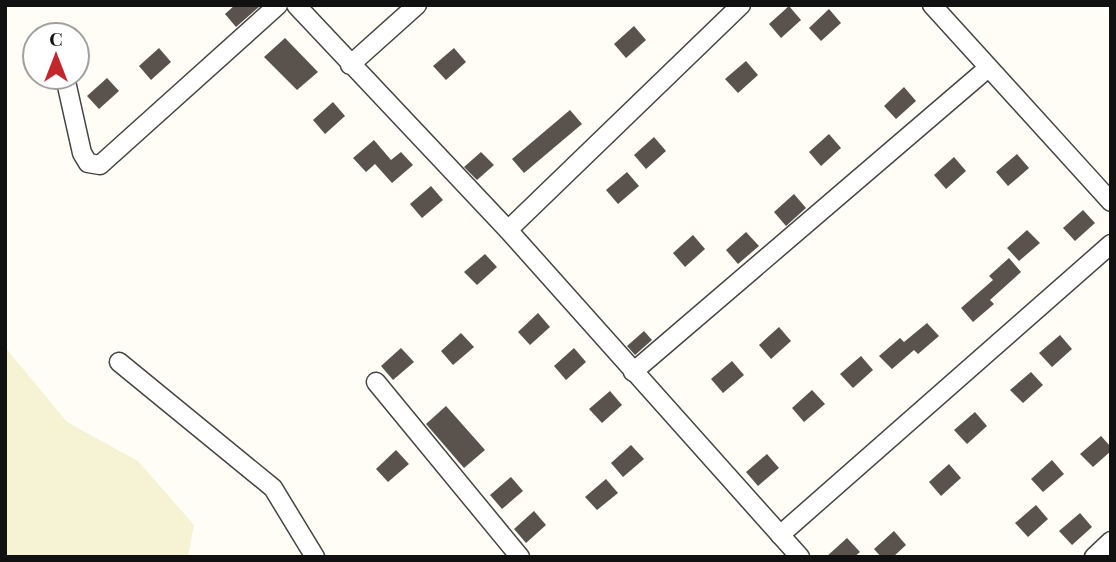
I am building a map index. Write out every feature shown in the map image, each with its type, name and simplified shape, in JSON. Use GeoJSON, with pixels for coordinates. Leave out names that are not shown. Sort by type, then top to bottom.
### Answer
{"type":"FeatureCollection","features":[{"type":"Feature","properties":{"kind":"street"},"geometry":{"type":"LineString","coordinates":[[68,91],[82,153],[88,163],[100,165],[278,5]]}},
{"type":"Feature","properties":{"kind":"street"},"geometry":{"type":"LineString","coordinates":[[296,5],[508,230],[800,557]]}},
{"type":"Feature","properties":{"kind":"street"},"geometry":{"type":"LineString","coordinates":[[351,65],[417,5]]}},
{"type":"Feature","properties":{"kind":"street"},"geometry":{"type":"LineString","coordinates":[[508,230],[741,5]]}},
{"type":"Feature","properties":{"kind":"street"},"geometry":{"type":"LineString","coordinates":[[932,5],[1111,202]]}},
{"type":"Feature","properties":{"kind":"street"},"geometry":{"type":"LineString","coordinates":[[633,372],[988,68]]}},
{"type":"Feature","properties":{"kind":"street"},"geometry":{"type":"LineString","coordinates":[[780,535],[1111,244]]}},
{"type":"Feature","properties":{"kind":"street"},"geometry":{"type":"LineString","coordinates":[[119,362],[274,488],[315,557]]}},
{"type":"Feature","properties":{"kind":"street"},"geometry":{"type":"LineString","coordinates":[[376,382],[520,557]]}},
{"type":"Feature","properties":{"kind":"street"},"geometry":{"type":"LineString","coordinates":[[1094,557],[1111,541]]}},
{"type":"Feature","properties":{"kind":"shaded area"},"geometry":{"type":"Polygon","coordinates":[[[5,347],[67,422],[138,461],[194,525],[188,557],[5,557],[5,347]]]}},
{"type":"Feature","properties":{"kind":"building"},"geometry":{"type":"Polygon","coordinates":[[[235,5],[261,5],[236,27],[225,14],[235,5]]]}},
{"type":"Feature","properties":{"kind":"building"},"geometry":{"type":"Polygon","coordinates":[[[789,6],[801,20],[781,38],[769,24],[789,6]]]}},
{"type":"Feature","properties":{"kind":"building"},"geometry":{"type":"Polygon","coordinates":[[[829,9],[841,23],[821,41],[809,28],[829,9]]]}},
{"type":"Feature","properties":{"kind":"building"},"geometry":{"type":"Polygon","coordinates":[[[634,26],[646,40],[626,58],[614,44],[634,26]]]}},
{"type":"Feature","properties":{"kind":"building"},"geometry":{"type":"Polygon","coordinates":[[[285,38],[318,72],[297,90],[264,57],[285,38]]]}},
{"type":"Feature","properties":{"kind":"building"},"geometry":{"type":"Polygon","coordinates":[[[159,48],[171,62],[151,80],[139,66],[159,48]]]}},
{"type":"Feature","properties":{"kind":"building"},"geometry":{"type":"Polygon","coordinates":[[[454,48],[466,62],[446,80],[433,66],[454,48]]]}},
{"type":"Feature","properties":{"kind":"building"},"geometry":{"type":"Polygon","coordinates":[[[746,61],[758,75],[738,93],[725,79],[746,61]]]}},
{"type":"Feature","properties":{"kind":"building"},"geometry":{"type":"Polygon","coordinates":[[[107,78],[119,91],[99,109],[87,96],[107,78]]]}},
{"type":"Feature","properties":{"kind":"building"},"geometry":{"type":"Polygon","coordinates":[[[904,87],[916,101],[896,119],[884,106],[904,87]]]}},
{"type":"Feature","properties":{"kind":"building"},"geometry":{"type":"Polygon","coordinates":[[[333,102],[345,116],[325,134],[313,120],[333,102]]]}},
{"type":"Feature","properties":{"kind":"building"},"geometry":{"type":"Polygon","coordinates":[[[570,110],[582,124],[524,173],[512,159],[570,110]]]}},
{"type":"Feature","properties":{"kind":"building"},"geometry":{"type":"Polygon","coordinates":[[[829,134],[841,148],[821,166],[809,152],[829,134]]]}},
{"type":"Feature","properties":{"kind":"building"},"geometry":{"type":"Polygon","coordinates":[[[654,137],[666,151],[646,169],[634,155],[654,137]]]}},
{"type":"Feature","properties":{"kind":"building"},"geometry":{"type":"Polygon","coordinates":[[[374,140],[391,160],[401,152],[413,165],[392,183],[375,164],[366,172],[353,158],[374,140]]]}},
{"type":"Feature","properties":{"kind":"building"},"geometry":{"type":"Polygon","coordinates":[[[481,152],[494,165],[477,180],[464,167],[481,152]]]}},
{"type":"Feature","properties":{"kind":"building"},"geometry":{"type":"Polygon","coordinates":[[[1017,154],[1029,168],[1008,186],[996,172],[1017,154]]]}},
{"type":"Feature","properties":{"kind":"building"},"geometry":{"type":"Polygon","coordinates":[[[954,157],[966,171],[946,189],[934,175],[954,157]]]}},
{"type":"Feature","properties":{"kind":"building"},"geometry":{"type":"Polygon","coordinates":[[[627,172],[639,186],[618,204],[606,190],[627,172]]]}},
{"type":"Feature","properties":{"kind":"building"},"geometry":{"type":"Polygon","coordinates":[[[431,186],[443,200],[422,218],[410,204],[431,186]]]}},
{"type":"Feature","properties":{"kind":"building"},"geometry":{"type":"Polygon","coordinates":[[[794,194],[806,208],[786,226],[774,212],[794,194]]]}},
{"type":"Feature","properties":{"kind":"building"},"geometry":{"type":"Polygon","coordinates":[[[1083,210],[1095,223],[1075,241],[1063,228],[1083,210]]]}},
{"type":"Feature","properties":{"kind":"building"},"geometry":{"type":"Polygon","coordinates":[[[1027,230],[1040,243],[1019,261],[1007,248],[1027,230]]]}},
{"type":"Feature","properties":{"kind":"building"},"geometry":{"type":"Polygon","coordinates":[[[746,232],[759,246],[738,264],[726,250],[746,232]]]}},
{"type":"Feature","properties":{"kind":"building"},"geometry":{"type":"Polygon","coordinates":[[[693,235],[705,249],[685,267],[673,253],[693,235]]]}},
{"type":"Feature","properties":{"kind":"building"},"geometry":{"type":"Polygon","coordinates":[[[485,254],[497,267],[477,285],[464,272],[485,254]]]}},
{"type":"Feature","properties":{"kind":"building"},"geometry":{"type":"Polygon","coordinates":[[[1009,258],[1021,272],[990,300],[994,304],[973,322],[961,308],[993,280],[989,276],[1009,258]]]}},
{"type":"Feature","properties":{"kind":"building"},"geometry":{"type":"Polygon","coordinates":[[[538,313],[550,327],[530,345],[518,332],[538,313]]]}},
{"type":"Feature","properties":{"kind":"building"},"geometry":{"type":"Polygon","coordinates":[[[927,323],[939,336],[918,354],[914,350],[892,369],[879,356],[900,338],[904,342],[927,323]]]}},
{"type":"Feature","properties":{"kind":"building"},"geometry":{"type":"Polygon","coordinates":[[[779,327],[791,341],[771,359],[759,345],[779,327]]]}},
{"type":"Feature","properties":{"kind":"building"},"geometry":{"type":"Polygon","coordinates":[[[644,331],[652,340],[635,355],[627,346],[644,331]]]}},
{"type":"Feature","properties":{"kind":"building"},"geometry":{"type":"Polygon","coordinates":[[[461,333],[474,347],[453,365],[441,351],[461,333]]]}},
{"type":"Feature","properties":{"kind":"building"},"geometry":{"type":"Polygon","coordinates":[[[1060,335],[1072,349],[1052,367],[1039,353],[1060,335]]]}},
{"type":"Feature","properties":{"kind":"building"},"geometry":{"type":"Polygon","coordinates":[[[401,348],[414,362],[393,380],[381,366],[401,348]]]}},
{"type":"Feature","properties":{"kind":"building"},"geometry":{"type":"Polygon","coordinates":[[[574,348],[586,362],[566,380],[554,366],[574,348]]]}},
{"type":"Feature","properties":{"kind":"building"},"geometry":{"type":"Polygon","coordinates":[[[861,356],[873,370],[853,388],[840,374],[861,356]]]}},
{"type":"Feature","properties":{"kind":"building"},"geometry":{"type":"Polygon","coordinates":[[[732,361],[744,375],[723,393],[711,379],[732,361]]]}},
{"type":"Feature","properties":{"kind":"building"},"geometry":{"type":"Polygon","coordinates":[[[1031,372],[1043,385],[1023,403],[1010,390],[1031,372]]]}},
{"type":"Feature","properties":{"kind":"building"},"geometry":{"type":"Polygon","coordinates":[[[812,390],[825,404],[804,422],[792,408],[812,390]]]}},
{"type":"Feature","properties":{"kind":"building"},"geometry":{"type":"Polygon","coordinates":[[[610,391],[622,405],[602,423],[589,409],[610,391]]]}},
{"type":"Feature","properties":{"kind":"building"},"geometry":{"type":"Polygon","coordinates":[[[446,406],[485,450],[464,468],[426,424],[446,406]]]}},
{"type":"Feature","properties":{"kind":"building"},"geometry":{"type":"Polygon","coordinates":[[[975,412],[987,426],[967,444],[954,430],[975,412]]]}},
{"type":"Feature","properties":{"kind":"building"},"geometry":{"type":"Polygon","coordinates":[[[1101,436],[1111,447],[1111,451],[1093,467],[1080,454],[1101,436]]]}},
{"type":"Feature","properties":{"kind":"building"},"geometry":{"type":"Polygon","coordinates":[[[631,445],[644,459],[623,477],[611,463],[631,445]]]}},
{"type":"Feature","properties":{"kind":"building"},"geometry":{"type":"Polygon","coordinates":[[[396,450],[409,464],[388,482],[376,469],[396,450]]]}},
{"type":"Feature","properties":{"kind":"building"},"geometry":{"type":"Polygon","coordinates":[[[767,454],[779,468],[758,486],[746,472],[767,454]]]}},
{"type":"Feature","properties":{"kind":"building"},"geometry":{"type":"Polygon","coordinates":[[[1052,460],[1064,474],[1043,492],[1031,479],[1052,460]]]}},
{"type":"Feature","properties":{"kind":"building"},"geometry":{"type":"Polygon","coordinates":[[[949,464],[961,478],[941,496],[929,482],[949,464]]]}},
{"type":"Feature","properties":{"kind":"building"},"geometry":{"type":"Polygon","coordinates":[[[511,477],[523,491],[502,509],[490,495],[511,477]]]}},
{"type":"Feature","properties":{"kind":"building"},"geometry":{"type":"Polygon","coordinates":[[[606,479],[618,493],[597,510],[585,497],[606,479]]]}},
{"type":"Feature","properties":{"kind":"building"},"geometry":{"type":"Polygon","coordinates":[[[1036,505],[1048,519],[1028,537],[1015,523],[1036,505]]]}},
{"type":"Feature","properties":{"kind":"building"},"geometry":{"type":"Polygon","coordinates":[[[534,511],[546,525],[526,543],[514,529],[534,511]]]}},
{"type":"Feature","properties":{"kind":"building"},"geometry":{"type":"Polygon","coordinates":[[[1080,513],[1092,527],[1072,545],[1059,531],[1080,513]]]}},
{"type":"Feature","properties":{"kind":"building"},"geometry":{"type":"Polygon","coordinates":[[[894,531],[906,545],[893,557],[881,557],[874,549],[894,531]]]}},
{"type":"Feature","properties":{"kind":"building"},"geometry":{"type":"Polygon","coordinates":[[[847,538],[860,552],[854,557],[826,557],[847,538]]]}}]}
